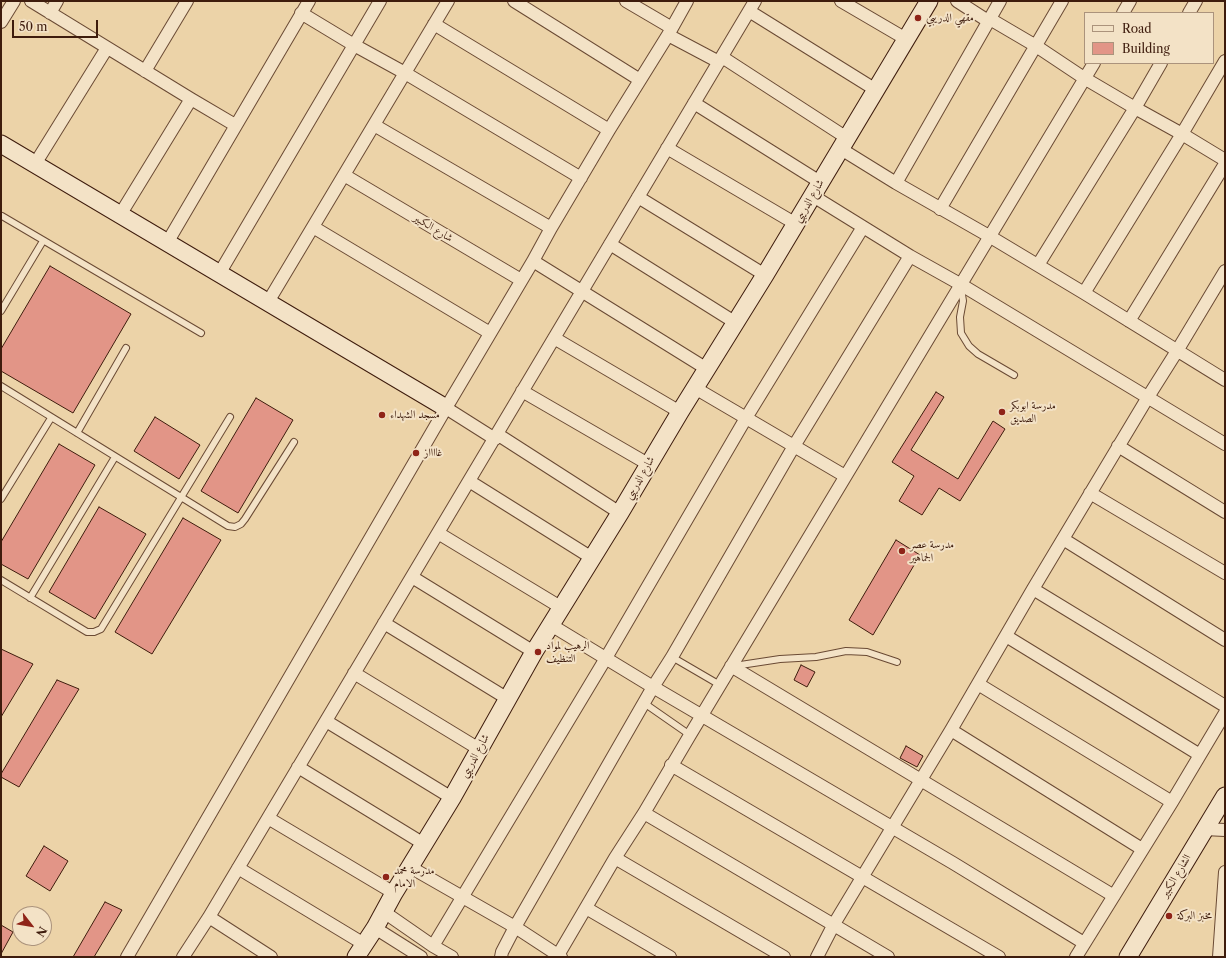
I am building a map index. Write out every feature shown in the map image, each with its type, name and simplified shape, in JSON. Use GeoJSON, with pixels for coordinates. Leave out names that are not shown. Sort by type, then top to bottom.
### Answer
{"type":"FeatureCollection","features":[{"type":"Feature","properties":{"kind":"street"},"geometry":{"type":"LineString","coordinates":[[1,22],[14,1]]}},
{"type":"Feature","properties":{"kind":"street"},"geometry":{"type":"LineString","coordinates":[[31,1],[235,125]]}},
{"type":"Feature","properties":{"kind":"street"},"geometry":{"type":"LineString","coordinates":[[50,13],[57,1]]}},
{"type":"Feature","properties":{"kind":"street"},"geometry":{"type":"LineString","coordinates":[[145,71],[187,1]]}},
{"type":"Feature","properties":{"kind":"street"},"geometry":{"type":"LineString","coordinates":[[167,243],[309,1]]}},
{"type":"Feature","properties":{"kind":"street"},"geometry":{"type":"LineString","coordinates":[[219,274],[380,1]]}},
{"type":"Feature","properties":{"kind":"street"},"geometry":{"type":"LineString","coordinates":[[268,302],[448,1]]}},
{"type":"Feature","properties":{"kind":"street"},"geometry":{"type":"LineString","coordinates":[[514,1],[640,80]]}},
{"type":"Feature","properties":{"kind":"street"},"geometry":{"type":"LineString","coordinates":[[626,1],[670,31],[720,59],[844,143],[896,183],[1084,292],[1129,322],[1225,380]]}},
{"type":"Feature","properties":{"kind":"street"},"geometry":{"type":"LineString","coordinates":[[127,957],[551,228],[687,1]]}},
{"type":"Feature","properties":{"kind":"street"},"geometry":{"type":"LineString","coordinates":[[841,1],[906,39]]}},
{"type":"Feature","properties":{"kind":"street","name":"شارع الدريبي"},"geometry":{"type":"LineString","coordinates":[[360,950],[375,928],[394,893],[452,798],[534,652],[694,388],[736,323],[929,1]]}},
{"type":"Feature","properties":{"kind":"street"},"geometry":{"type":"LineString","coordinates":[[956,1],[1036,46],[1084,78],[1225,160]]}},
{"type":"Feature","properties":{"kind":"street"},"geometry":{"type":"LineString","coordinates":[[896,183],[1000,1]]}},
{"type":"Feature","properties":{"kind":"street"},"geometry":{"type":"LineString","coordinates":[[940,209],[1062,1]]}},
{"type":"Feature","properties":{"kind":"street"},"geometry":{"type":"LineString","coordinates":[[1124,12],[1130,1]]}},
{"type":"Feature","properties":{"kind":"street"},"geometry":{"type":"LineString","coordinates":[[1190,12],[1196,1]]}},
{"type":"Feature","properties":{"kind":"street"},"geometry":{"type":"LineString","coordinates":[[183,957],[209,917],[752,6],[876,90]]}},
{"type":"Feature","properties":{"kind":"street"},"geometry":{"type":"LineString","coordinates":[[302,13],[581,178]]}},
{"type":"Feature","properties":{"kind":"street"},"geometry":{"type":"LineString","coordinates":[[434,24],[609,130]]}},
{"type":"Feature","properties":{"kind":"street"},"geometry":{"type":"LineString","coordinates":[[35,164],[107,48]]}},
{"type":"Feature","properties":{"kind":"street"},"geometry":{"type":"LineString","coordinates":[[1084,292],[1182,134],[1225,61]]}},
{"type":"Feature","properties":{"kind":"street"},"geometry":{"type":"LineString","coordinates":[[410,867],[515,927],[559,956],[615,858],[644,813],[1093,64]]}},
{"type":"Feature","properties":{"kind":"street"},"geometry":{"type":"LineString","coordinates":[[1038,265],[1160,64]]}},
{"type":"Feature","properties":{"kind":"street"},"geometry":{"type":"LineString","coordinates":[[120,215],[190,99]]}},
{"type":"Feature","properties":{"kind":"street"},"geometry":{"type":"LineString","coordinates":[[694,103],[816,189],[863,227],[1225,444]]}},
{"type":"Feature","properties":{"kind":"street"},"geometry":{"type":"LineString","coordinates":[[374,125],[551,228]]}},
{"type":"Feature","properties":{"kind":"street"},"geometry":{"type":"LineString","coordinates":[[1,144],[620,512]]}},
{"type":"Feature","properties":{"kind":"street"},"geometry":{"type":"LineString","coordinates":[[667,148],[796,224]]}},
{"type":"Feature","properties":{"kind":"street"},"geometry":{"type":"LineString","coordinates":[[1129,322],[1225,164]]}},
{"type":"Feature","properties":{"kind":"street","name":"شارع الكبير"},"geometry":{"type":"LineString","coordinates":[[344,175],[521,280]]}},
{"type":"Feature","properties":{"kind":"street"},"geometry":{"type":"LineString","coordinates":[[638,197],[765,275]]}},
{"type":"Feature","properties":{"kind":"street"},"geometry":{"type":"LineString","coordinates":[[313,227],[490,333]]}},
{"type":"Feature","properties":{"kind":"street"},"geometry":{"type":"LineString","coordinates":[[433,946],[606,658],[746,418],[863,227]]}},
{"type":"Feature","properties":{"kind":"street"},"geometry":{"type":"LineString","coordinates":[[610,244],[736,323]]}},
{"type":"Feature","properties":{"kind":"street"},"geometry":{"type":"LineString","coordinates":[[501,957],[502,952],[515,927],[653,687],[672,657],[794,446],[910,256]]}},
{"type":"Feature","properties":{"kind":"street"},"geometry":{"type":"LineString","coordinates":[[533,261],[707,369]]}},
{"type":"Feature","properties":{"kind":"street"},"geometry":{"type":"LineString","coordinates":[[817,957],[862,876],[951,730],[1062,538],[1225,271]]}},
{"type":"Feature","properties":{"kind":"street"},"geometry":{"type":"LineString","coordinates":[[554,338],[680,412]]}},
{"type":"Feature","properties":{"kind":"street"},"geometry":{"type":"LineString","coordinates":[[694,388],[845,476]]}},
{"type":"Feature","properties":{"kind":"street"},"geometry":{"type":"LineString","coordinates":[[522,391],[648,464]]}},
{"type":"Feature","properties":{"kind":"street"},"geometry":{"type":"LineString","coordinates":[[1118,446],[1225,512]]}},
{"type":"Feature","properties":{"kind":"street"},"geometry":{"type":"LineString","coordinates":[[469,481],[592,558]]}},
{"type":"Feature","properties":{"kind":"street"},"geometry":{"type":"LineString","coordinates":[[1090,493],[1225,573]]}},
{"type":"Feature","properties":{"kind":"street"},"geometry":{"type":"LineString","coordinates":[[438,533],[562,608]]}},
{"type":"Feature","properties":{"kind":"street"},"geometry":{"type":"LineString","coordinates":[[1062,538],[1225,640]]}},
{"type":"Feature","properties":{"kind":"street"},"geometry":{"type":"LineString","coordinates":[[412,577],[534,652]]}},
{"type":"Feature","properties":{"kind":"street"},"geometry":{"type":"LineString","coordinates":[[1033,589],[1225,706]]}},
{"type":"Feature","properties":{"kind":"street"},"geometry":{"type":"LineString","coordinates":[[384,623],[508,699]]}},
{"type":"Feature","properties":{"kind":"street"},"geometry":{"type":"LineString","coordinates":[[551,625],[653,687],[953,863],[1084,943]]}},
{"type":"Feature","properties":{"kind":"street"},"geometry":{"type":"LineString","coordinates":[[1006,636],[1200,755]]}},
{"type":"Feature","properties":{"kind":"street"},"geometry":{"type":"LineString","coordinates":[[731,666],[1114,896]]}},
{"type":"Feature","properties":{"kind":"street"},"geometry":{"type":"LineString","coordinates":[[354,673],[479,749]]}},
{"type":"Feature","properties":{"kind":"street"},"geometry":{"type":"LineString","coordinates":[[978,684],[1172,802]]}},
{"type":"Feature","properties":{"kind":"street"},"geometry":{"type":"LineString","coordinates":[[1076,957],[1225,713]]}},
{"type":"Feature","properties":{"kind":"street"},"geometry":{"type":"LineString","coordinates":[[326,721],[452,798]]}},
{"type":"Feature","properties":{"kind":"street"},"geometry":{"type":"LineString","coordinates":[[951,730],[1142,850]]}},
{"type":"Feature","properties":{"kind":"street"},"geometry":{"type":"LineString","coordinates":[[671,766],[999,957]]}},
{"type":"Feature","properties":{"kind":"street"},"geometry":{"type":"LineString","coordinates":[[298,767],[424,844]]}},
{"type":"Feature","properties":{"kind":"street","name":"الشارع الكبير"},"geometry":{"type":"LineString","coordinates":[[1128,957],[1225,796]]}},
{"type":"Feature","properties":{"kind":"street"},"geometry":{"type":"LineString","coordinates":[[644,813],[888,957]]}},
{"type":"Feature","properties":{"kind":"street"},"geometry":{"type":"LineString","coordinates":[[268,818],[394,893]]}},
{"type":"Feature","properties":{"kind":"street"},"geometry":{"type":"LineString","coordinates":[[1204,829],[1225,830]]}},
{"type":"Feature","properties":{"kind":"street"},"geometry":{"type":"LineString","coordinates":[[615,858],[784,957]]}},
{"type":"Feature","properties":{"kind":"street"},"geometry":{"type":"LineString","coordinates":[[238,868],[360,950]]}},
{"type":"Feature","properties":{"kind":"street"},"geometry":{"type":"LineString","coordinates":[[1219,957],[1225,872]]}},
{"type":"Feature","properties":{"kind":"street"},"geometry":{"type":"LineString","coordinates":[[586,908],[670,957]]}},
{"type":"Feature","properties":{"kind":"street"},"geometry":{"type":"LineString","coordinates":[[384,912],[433,946],[452,957]]}},
{"type":"Feature","properties":{"kind":"street"},"geometry":{"type":"LineString","coordinates":[[209,917],[271,957]]}},
{"type":"Feature","properties":{"kind":"street"},"geometry":{"type":"LineString","coordinates":[[375,928],[421,957]]}},
{"type":"Feature","properties":{"kind":"lane"},"geometry":{"type":"LineString","coordinates":[[2,216],[201,333]]}},
{"type":"Feature","properties":{"kind":"lane"},"geometry":{"type":"LineString","coordinates":[[1,311],[43,241]]}},
{"type":"Feature","properties":{"kind":"lane"},"geometry":{"type":"LineString","coordinates":[[960,284],[963,301],[960,316],[961,334],[969,346],[978,354],[1014,375]]}},
{"type":"Feature","properties":{"kind":"lane"},"geometry":{"type":"LineString","coordinates":[[77,433],[126,348]]}},
{"type":"Feature","properties":{"kind":"lane"},"geometry":{"type":"LineString","coordinates":[[1,386],[228,526],[241,524],[245,519],[294,442]]}},
{"type":"Feature","properties":{"kind":"lane"},"geometry":{"type":"LineString","coordinates":[[1,580],[87,632],[94,632],[101,629],[230,417]]}},
{"type":"Feature","properties":{"kind":"lane"},"geometry":{"type":"LineString","coordinates":[[1,499],[51,418]]}},
{"type":"Feature","properties":{"kind":"lane"},"geometry":{"type":"LineString","coordinates":[[30,598],[115,457]]}},
{"type":"Feature","properties":{"kind":"lane"},"geometry":{"type":"LineString","coordinates":[[731,666],[780,659],[816,657],[846,651],[867,652],[897,662]]}},
{"type":"Feature","properties":{"kind":"lane"},"geometry":{"type":"LineString","coordinates":[[672,657],[720,684]]}},
{"type":"Feature","properties":{"kind":"lane"},"geometry":{"type":"LineString","coordinates":[[644,703],[690,735]]}},
{"type":"Feature","properties":{"kind":"building"},"geometry":{"type":"Polygon","coordinates":[[[50,266],[131,314],[73,413],[1,371],[1,349],[50,266]]]}},
{"type":"Feature","properties":{"kind":"building"},"geometry":{"type":"Polygon","coordinates":[[[936,392],[944,397],[911,450],[958,479],[993,421],[1005,429],[960,501],[939,488],[922,515],[899,501],[914,476],[892,462],[936,392]]]}},
{"type":"Feature","properties":{"kind":"building"},"geometry":{"type":"Polygon","coordinates":[[[256,398],[293,420],[238,513],[201,491],[256,398]]]}},
{"type":"Feature","properties":{"kind":"building"},"geometry":{"type":"Polygon","coordinates":[[[155,417],[200,445],[179,479],[134,451],[155,417]]]}},
{"type":"Feature","properties":{"kind":"building"},"geometry":{"type":"Polygon","coordinates":[[[59,444],[95,465],[28,579],[1,564],[1,542],[59,444]]]}},
{"type":"Feature","properties":{"kind":"building"},"geometry":{"type":"Polygon","coordinates":[[[99,507],[146,534],[95,619],[49,592],[99,507]]]}},
{"type":"Feature","properties":{"kind":"building"},"geometry":{"type":"Polygon","coordinates":[[[183,518],[221,540],[152,654],[115,632],[183,518]]]}},
{"type":"Feature","properties":{"kind":"building"},"geometry":{"type":"Polygon","coordinates":[[[896,540],[920,555],[873,635],[849,620],[896,540]]]}},
{"type":"Feature","properties":{"kind":"building"},"geometry":{"type":"Polygon","coordinates":[[[1,649],[33,664],[1,717],[1,649]]]}},
{"type":"Feature","properties":{"kind":"building"},"geometry":{"type":"Polygon","coordinates":[[[801,665],[815,672],[807,687],[794,680],[801,665]]]}},
{"type":"Feature","properties":{"kind":"building"},"geometry":{"type":"Polygon","coordinates":[[[57,680],[79,689],[19,787],[1,777],[1,774],[57,680]]]}},
{"type":"Feature","properties":{"kind":"building"},"geometry":{"type":"Polygon","coordinates":[[[906,746],[923,756],[917,767],[900,758],[906,746]]]}},
{"type":"Feature","properties":{"kind":"building"},"geometry":{"type":"Polygon","coordinates":[[[44,846],[68,861],[50,891],[26,876],[44,846]]]}},
{"type":"Feature","properties":{"kind":"building"},"geometry":{"type":"Polygon","coordinates":[[[105,902],[122,910],[94,957],[73,957],[105,902]]]}},
{"type":"Feature","properties":{"kind":"building"},"geometry":{"type":"Polygon","coordinates":[[[1,925],[12,931],[12,934],[1,954],[1,925]]]}},
{"type":"Feature","properties":{"kind":"place","name":"مقهي الدريبي"},"geometry":{"type":"Point","coordinates":[918,18]}},
{"type":"Feature","properties":{"kind":"place","name":"مدرسة ابوبكر الصديق"},"geometry":{"type":"Point","coordinates":[1002,412]}},
{"type":"Feature","properties":{"kind":"place","name":"مسجد الشهداء"},"geometry":{"type":"Point","coordinates":[382,415]}},
{"type":"Feature","properties":{"kind":"place","name":"غااااز"},"geometry":{"type":"Point","coordinates":[416,453]}},
{"type":"Feature","properties":{"kind":"place","name":"مدرسة عصر الجماهير"},"geometry":{"type":"Point","coordinates":[902,551]}},
{"type":"Feature","properties":{"kind":"place","name":"الرهيب لمواد التنظيف"},"geometry":{"type":"Point","coordinates":[538,652]}},
{"type":"Feature","properties":{"kind":"place","name":"مدرسة محمد الامام"},"geometry":{"type":"Point","coordinates":[386,877]}},
{"type":"Feature","properties":{"kind":"place","name":"مخبز البركة"},"geometry":{"type":"Point","coordinates":[1169,916]}}]}
